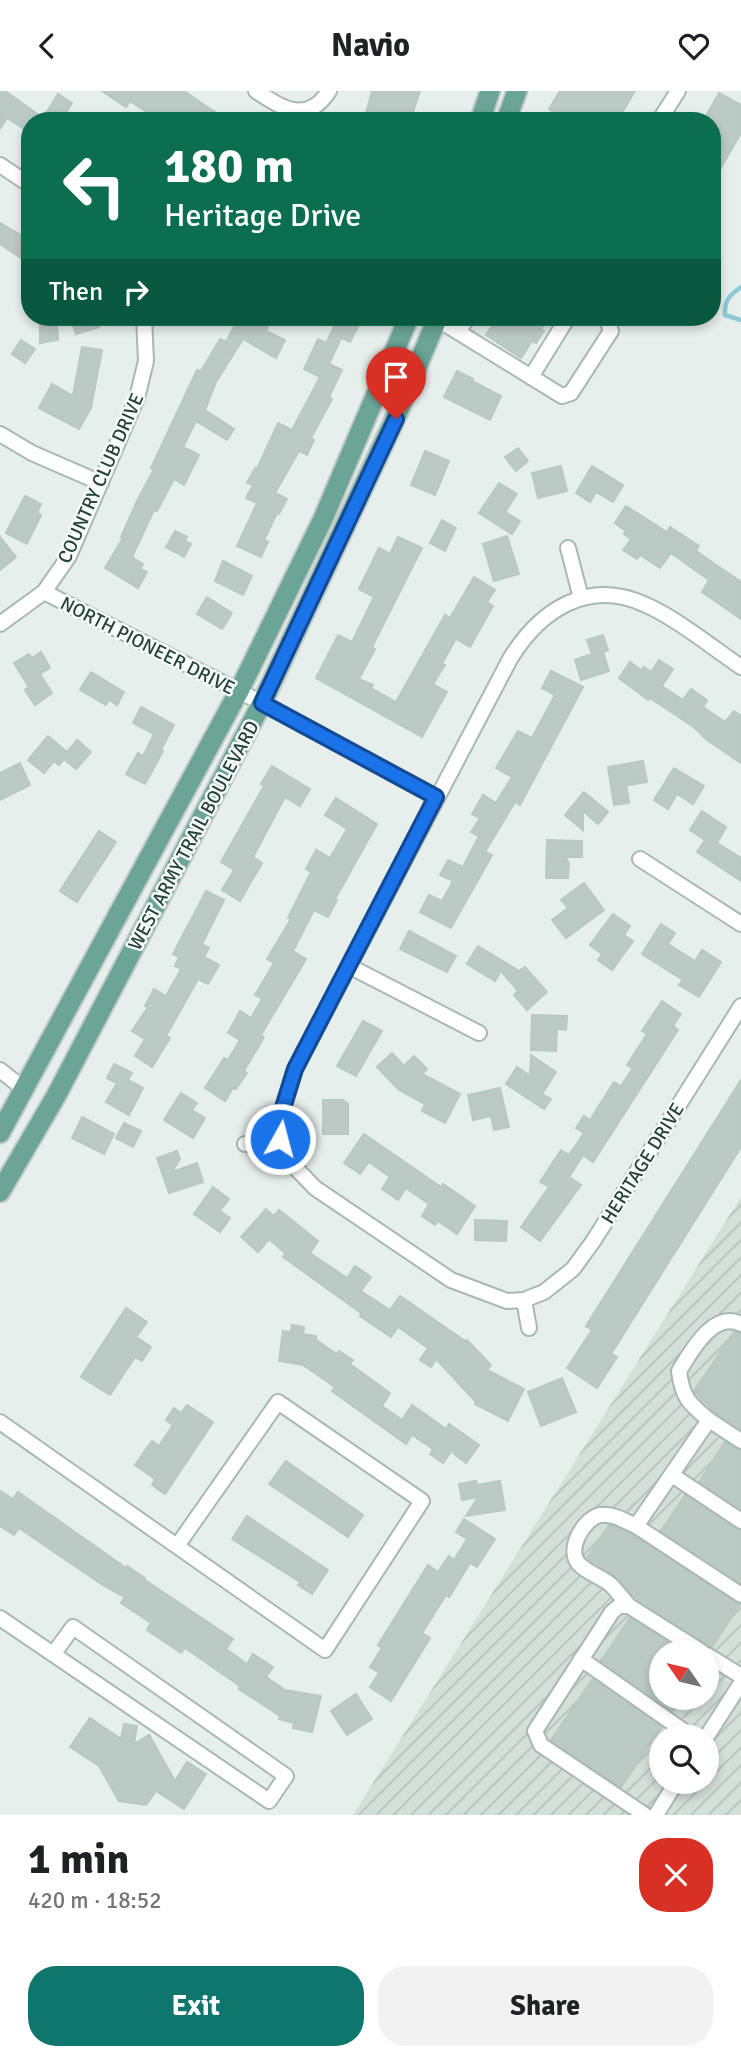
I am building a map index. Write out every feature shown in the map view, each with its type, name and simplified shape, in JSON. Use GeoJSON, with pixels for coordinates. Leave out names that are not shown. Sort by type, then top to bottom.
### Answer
{"type":"FeatureCollection","features":[{"type":"Feature","properties":{"kind":"main road"},"geometry":{"type":"LineString","coordinates":[[483,112],[490,91]]}},
{"type":"Feature","properties":{"kind":"main road"},"geometry":{"type":"LineString","coordinates":[[509,112],[517,91]]}},
{"type":"Feature","properties":{"kind":"main road","name":"WEST ARMY TRAIL BOULEVARD"},"geometry":{"type":"LineString","coordinates":[[0,1133],[239,691],[323,519],[406,326]]}},
{"type":"Feature","properties":{"kind":"main road","name":"WEST ARMY TRAIL BOULEVARD"},"geometry":{"type":"LineString","coordinates":[[0,1192],[56,1096],[262,703],[396,419],[435,326]]}},
{"type":"Feature","properties":{"kind":"main road"},"geometry":{"type":"LineString","coordinates":[[26,1084],[56,1096]]}},
{"type":"Feature","properties":{"kind":"street"},"geometry":{"type":"LineString","coordinates":[[256,91],[289,111],[303,111],[322,102],[329,91]]}},
{"type":"Feature","properties":{"kind":"street"},"geometry":{"type":"LineString","coordinates":[[665,112],[678,91]]}},
{"type":"Feature","properties":{"kind":"street"},"geometry":{"type":"LineString","coordinates":[[0,165],[21,179]]}},
{"type":"Feature","properties":{"kind":"street","name":"COUNTRY CLUB DRIVE"},"geometry":{"type":"LineString","coordinates":[[44,592],[69,556],[137,398],[146,361],[144,326]]}},
{"type":"Feature","properties":{"kind":"street"},"geometry":{"type":"LineString","coordinates":[[445,326],[562,396],[571,393],[611,331],[609,326]]}},
{"type":"Feature","properties":{"kind":"street"},"geometry":{"type":"LineString","coordinates":[[458,332],[462,326]]}},
{"type":"Feature","properties":{"kind":"street"},"geometry":{"type":"LineString","coordinates":[[531,377],[562,326]]}},
{"type":"Feature","properties":{"kind":"street"},"geometry":{"type":"LineString","coordinates":[[0,434],[32,453],[101,483]]}},
{"type":"Feature","properties":{"kind":"street"},"geometry":{"type":"LineString","coordinates":[[568,548],[581,599]]}},
{"type":"Feature","properties":{"kind":"street","name":"NORTH PIONEER DRIVE"},"geometry":{"type":"LineString","coordinates":[[0,624],[44,592],[262,703]]}},
{"type":"Feature","properties":{"kind":"street"},"geometry":{"type":"LineString","coordinates":[[528,1328],[524,1300],[507,1301],[451,1280],[315,1188],[292,1164],[280,1139],[278,1124],[295,1069],[436,797],[521,642],[534,626],[549,613],[581,599],[606,596],[644,603],[741,667]]}},
{"type":"Feature","properties":{"kind":"street"},"geometry":{"type":"LineString","coordinates":[[262,703],[436,797]]}},
{"type":"Feature","properties":{"kind":"street"},"geometry":{"type":"LineString","coordinates":[[640,859],[741,923]]}},
{"type":"Feature","properties":{"kind":"street"},"geometry":{"type":"LineString","coordinates":[[349,966],[479,1033]]}},
{"type":"Feature","properties":{"kind":"street","name":"HERITAGE DRIVE"},"geometry":{"type":"LineString","coordinates":[[524,1300],[544,1292],[573,1269],[741,1006]]}},
{"type":"Feature","properties":{"kind":"street"},"geometry":{"type":"LineString","coordinates":[[0,1070],[26,1084]]}},
{"type":"Feature","properties":{"kind":"street"},"geometry":{"type":"LineString","coordinates":[[245,1144],[280,1139]]}},
{"type":"Feature","properties":{"kind":"street"},"geometry":{"type":"LineString","coordinates":[[741,1324],[736,1321],[720,1322],[707,1331],[679,1371],[681,1386],[688,1402],[741,1441]]}},
{"type":"Feature","properties":{"kind":"street"},"geometry":{"type":"LineString","coordinates":[[0,1422],[325,1650],[422,1501],[278,1402],[177,1546]]}},
{"type":"Feature","properties":{"kind":"street"},"geometry":{"type":"LineString","coordinates":[[636,1526],[709,1420]]}},
{"type":"Feature","properties":{"kind":"street"},"geometry":{"type":"LineString","coordinates":[[671,1475],[741,1521]]}},
{"type":"Feature","properties":{"kind":"street"},"geometry":{"type":"LineString","coordinates":[[683,1640],[629,1606],[610,1585],[578,1563],[574,1551],[576,1540],[586,1524],[597,1515],[611,1515],[636,1526],[741,1595]]}},
{"type":"Feature","properties":{"kind":"street"},"geometry":{"type":"LineString","coordinates":[[629,1606],[619,1606],[612,1612],[535,1731],[541,1745],[645,1815]]}},
{"type":"Feature","properties":{"kind":"street"},"geometry":{"type":"LineString","coordinates":[[0,1618],[269,1801],[286,1776],[73,1627],[54,1653]]}},
{"type":"Feature","properties":{"kind":"street"},"geometry":{"type":"LineString","coordinates":[[581,1660],[674,1724]]}},
{"type":"Feature","properties":{"kind":"street"},"geometry":{"type":"LineString","coordinates":[[719,1663],[741,1677]]}},
{"type":"Feature","properties":{"kind":"street"},"geometry":{"type":"LineString","coordinates":[[715,1724],[741,1682]]}},
{"type":"Feature","properties":{"kind":"street"},"geometry":{"type":"LineString","coordinates":[[656,1815],[669,1794]]}},
{"type":"Feature","properties":{"kind":"shaded area"},"geometry":{"type":"Polygon","coordinates":[[[741,1197],[741,1815],[353,1815],[741,1197]]]}},
{"type":"Feature","properties":{"kind":"building"},"geometry":{"type":"Polygon","coordinates":[[[0,91],[5,91],[35,112],[21,112],[21,127],[7,118],[0,129],[0,91]]]}},
{"type":"Feature","properties":{"kind":"building"},"geometry":{"type":"Polygon","coordinates":[[[102,91],[184,91],[215,112],[146,112],[130,101],[126,107],[102,91]]]}},
{"type":"Feature","properties":{"kind":"building"},"geometry":{"type":"Polygon","coordinates":[[[372,91],[420,91],[413,112],[366,112],[372,91]]]}},
{"type":"Feature","properties":{"kind":"building"},"geometry":{"type":"Polygon","coordinates":[[[560,91],[635,91],[622,112],[553,112],[549,109],[560,91]]]}},
{"type":"Feature","properties":{"kind":"building"},"geometry":{"type":"Polygon","coordinates":[[[719,93],[741,105],[741,133],[721,167],[721,112],[708,112],[719,93]]]}},
{"type":"Feature","properties":{"kind":"building"},"geometry":{"type":"Polygon","coordinates":[[[58,94],[72,103],[66,112],[47,112],[58,94]]]}},
{"type":"Feature","properties":{"kind":"building"},"geometry":{"type":"Polygon","coordinates":[[[0,223],[21,235],[21,258],[0,244],[0,223]]]}},
{"type":"Feature","properties":{"kind":"building"},"geometry":{"type":"Polygon","coordinates":[[[40,326],[57,326],[58,340],[40,343],[40,326]]]}},
{"type":"Feature","properties":{"kind":"building"},"geometry":{"type":"Polygon","coordinates":[[[73,326],[99,326],[99,327],[76,334],[73,326]]]}},
{"type":"Feature","properties":{"kind":"building"},"geometry":{"type":"Polygon","coordinates":[[[234,326],[268,326],[266,331],[285,340],[276,358],[243,339],[216,382],[205,410],[234,429],[227,440],[196,421],[183,447],[199,455],[184,485],[174,479],[157,511],[154,510],[132,557],[143,564],[140,569],[147,572],[138,588],[105,568],[123,538],[121,537],[137,501],[154,469],[151,468],[197,370],[201,371],[220,339],[226,342],[234,326]]]}},
{"type":"Feature","properties":{"kind":"building"},"geometry":{"type":"Polygon","coordinates":[[[334,326],[358,326],[350,342],[341,338],[329,364],[342,370],[329,397],[332,399],[311,438],[314,440],[307,455],[299,451],[275,493],[287,499],[264,540],[268,542],[261,557],[237,546],[257,503],[246,498],[253,485],[247,483],[255,468],[257,469],[278,423],[292,430],[320,377],[304,369],[318,339],[326,343],[334,326]]]}},
{"type":"Feature","properties":{"kind":"building"},"geometry":{"type":"Polygon","coordinates":[[[492,326],[543,326],[541,329],[544,331],[536,343],[532,341],[521,358],[486,335],[492,326]]]}},
{"type":"Feature","properties":{"kind":"building"},"geometry":{"type":"Polygon","coordinates":[[[21,340],[35,349],[25,363],[12,354],[21,340]]]}},
{"type":"Feature","properties":{"kind":"building"},"geometry":{"type":"Polygon","coordinates":[[[82,347],[102,350],[91,408],[79,429],[39,408],[52,384],[73,396],[82,347]]]}},
{"type":"Feature","properties":{"kind":"building"},"geometry":{"type":"Polygon","coordinates":[[[457,371],[501,396],[490,420],[444,397],[457,371]]]}},
{"type":"Feature","properties":{"kind":"building"},"geometry":{"type":"Polygon","coordinates":[[[518,448],[528,461],[516,471],[505,457],[518,448]]]}},
{"type":"Feature","properties":{"kind":"building"},"geometry":{"type":"Polygon","coordinates":[[[425,451],[449,461],[435,495],[411,485],[425,451]]]}},
{"type":"Feature","properties":{"kind":"building"},"geometry":{"type":"Polygon","coordinates":[[[561,466],[567,491],[538,498],[532,473],[561,466]]]}},
{"type":"Feature","properties":{"kind":"building"},"geometry":{"type":"Polygon","coordinates":[[[592,466],[623,485],[613,502],[596,492],[590,502],[576,493],[592,466]]]}},
{"type":"Feature","properties":{"kind":"building"},"geometry":{"type":"Polygon","coordinates":[[[499,483],[517,494],[505,512],[520,521],[512,534],[479,513],[499,483]]]}},
{"type":"Feature","properties":{"kind":"building"},"geometry":{"type":"Polygon","coordinates":[[[25,496],[41,504],[37,513],[41,515],[27,544],[6,533],[25,496]]]}},
{"type":"Feature","properties":{"kind":"building"},"geometry":{"type":"Polygon","coordinates":[[[626,506],[667,532],[670,527],[699,546],[696,551],[741,582],[741,619],[702,592],[709,580],[671,553],[660,568],[640,555],[637,559],[623,550],[631,539],[624,534],[626,531],[615,523],[626,506]]]}},
{"type":"Feature","properties":{"kind":"building"},"geometry":{"type":"Polygon","coordinates":[[[442,520],[456,528],[445,551],[430,543],[442,520]]]}},
{"type":"Feature","properties":{"kind":"building"},"geometry":{"type":"Polygon","coordinates":[[[175,531],[187,537],[185,541],[191,544],[184,557],[166,547],[175,531]]]}},
{"type":"Feature","properties":{"kind":"building"},"geometry":{"type":"Polygon","coordinates":[[[507,536],[519,574],[494,581],[483,544],[507,536]]]}},
{"type":"Feature","properties":{"kind":"building"},"geometry":{"type":"Polygon","coordinates":[[[0,537],[16,557],[0,570],[0,537]]]}},
{"type":"Feature","properties":{"kind":"building"},"geometry":{"type":"Polygon","coordinates":[[[398,537],[422,548],[372,647],[375,649],[359,679],[373,685],[371,688],[396,702],[445,615],[450,618],[474,577],[495,590],[487,602],[493,606],[470,647],[456,639],[442,663],[445,665],[433,684],[447,692],[422,737],[316,678],[338,635],[352,642],[374,597],[359,589],[379,548],[390,554],[398,537]]]}},
{"type":"Feature","properties":{"kind":"building"},"geometry":{"type":"Polygon","coordinates":[[[223,561],[252,576],[243,595],[215,581],[223,561]]]}},
{"type":"Feature","properties":{"kind":"building"},"geometry":{"type":"Polygon","coordinates":[[[207,597],[232,613],[222,629],[197,614],[207,597]]]}},
{"type":"Feature","properties":{"kind":"building"},"geometry":{"type":"Polygon","coordinates":[[[603,635],[608,650],[603,652],[609,671],[581,680],[575,660],[592,654],[587,640],[603,635]]]}},
{"type":"Feature","properties":{"kind":"building"},"geometry":{"type":"Polygon","coordinates":[[[41,652],[50,668],[40,674],[52,693],[35,705],[25,690],[29,687],[14,663],[29,654],[32,658],[41,652]]]}},
{"type":"Feature","properties":{"kind":"building"},"geometry":{"type":"Polygon","coordinates":[[[659,660],[673,669],[662,686],[683,700],[691,689],[707,700],[703,707],[725,722],[734,711],[741,716],[741,763],[707,740],[695,728],[650,698],[648,700],[619,678],[630,662],[641,670],[644,667],[651,672],[659,660]]]}},
{"type":"Feature","properties":{"kind":"building"},"geometry":{"type":"Polygon","coordinates":[[[551,671],[583,687],[520,805],[515,802],[485,852],[492,855],[451,928],[420,912],[429,895],[442,901],[453,881],[440,875],[448,860],[463,867],[479,836],[471,832],[480,818],[472,814],[483,795],[496,803],[512,777],[496,768],[518,731],[532,738],[555,695],[542,688],[551,671]]]}},
{"type":"Feature","properties":{"kind":"building"},"geometry":{"type":"Polygon","coordinates":[[[91,672],[124,692],[117,705],[109,700],[106,705],[80,690],[91,672]]]}},
{"type":"Feature","properties":{"kind":"building"},"geometry":{"type":"Polygon","coordinates":[[[141,707],[174,725],[145,784],[126,774],[138,753],[143,756],[154,734],[133,723],[141,707]]]}},
{"type":"Feature","properties":{"kind":"building"},"geometry":{"type":"Polygon","coordinates":[[[48,736],[67,752],[77,740],[91,752],[76,769],[64,759],[59,765],[54,761],[44,773],[28,760],[48,736]]]}},
{"type":"Feature","properties":{"kind":"building"},"geometry":{"type":"Polygon","coordinates":[[[643,761],[647,782],[629,785],[626,783],[629,803],[614,805],[608,767],[643,761]]]}},
{"type":"Feature","properties":{"kind":"building"},"geometry":{"type":"Polygon","coordinates":[[[20,763],[30,785],[0,800],[0,773],[20,763]]]}},
{"type":"Feature","properties":{"kind":"building"},"geometry":{"type":"Polygon","coordinates":[[[272,766],[310,789],[300,806],[285,797],[253,857],[262,863],[240,901],[222,890],[234,870],[221,862],[264,786],[261,784],[272,766]]]}},
{"type":"Feature","properties":{"kind":"building"},"geometry":{"type":"Polygon","coordinates":[[[674,768],[704,786],[693,804],[677,794],[668,809],[654,800],[674,768]]]}},
{"type":"Feature","properties":{"kind":"building"},"geometry":{"type":"Polygon","coordinates":[[[584,792],[608,812],[598,824],[583,811],[583,830],[565,815],[584,792]]]}},
{"type":"Feature","properties":{"kind":"building"},"geometry":{"type":"Polygon","coordinates":[[[336,798],[377,824],[335,899],[337,900],[328,917],[314,910],[293,951],[306,959],[261,1035],[264,1037],[244,1071],[247,1073],[225,1101],[205,1088],[224,1058],[228,1060],[240,1040],[228,1033],[240,1011],[251,1018],[262,999],[255,995],[274,963],[267,959],[291,919],[288,918],[311,872],[306,869],[316,850],[330,858],[347,829],[325,815],[336,798]]]}},
{"type":"Feature","properties":{"kind":"building"},"geometry":{"type":"Polygon","coordinates":[[[702,811],[726,827],[717,843],[741,858],[741,881],[697,852],[705,840],[690,830],[702,811]]]}},
{"type":"Feature","properties":{"kind":"building"},"geometry":{"type":"Polygon","coordinates":[[[99,831],[116,842],[77,902],[60,891],[99,831]]]}},
{"type":"Feature","properties":{"kind":"building"},"geometry":{"type":"Polygon","coordinates":[[[547,840],[582,841],[582,857],[565,857],[569,863],[568,878],[546,878],[547,840]]]}},
{"type":"Feature","properties":{"kind":"building"},"geometry":{"type":"Polygon","coordinates":[[[584,883],[604,910],[566,938],[552,920],[568,908],[561,900],[584,883]]]}},
{"type":"Feature","properties":{"kind":"building"},"geometry":{"type":"Polygon","coordinates":[[[206,891],[224,900],[202,944],[209,948],[204,957],[219,965],[208,984],[198,979],[166,1036],[170,1038],[152,1067],[135,1056],[145,1039],[132,1031],[148,1007],[145,1006],[154,989],[166,996],[181,969],[175,966],[179,957],[173,954],[206,891]]]}},
{"type":"Feature","properties":{"kind":"building"},"geometry":{"type":"Polygon","coordinates":[[[613,914],[630,926],[624,935],[633,941],[612,970],[598,960],[602,954],[590,945],[613,914]]]}},
{"type":"Feature","properties":{"kind":"building"},"geometry":{"type":"Polygon","coordinates":[[[661,924],[675,933],[668,944],[695,961],[702,950],[721,962],[699,997],[679,985],[683,980],[642,954],[661,924]]]}},
{"type":"Feature","properties":{"kind":"building"},"geometry":{"type":"Polygon","coordinates":[[[409,931],[456,956],[447,972],[400,949],[409,931]]]}},
{"type":"Feature","properties":{"kind":"building"},"geometry":{"type":"Polygon","coordinates":[[[478,946],[519,971],[525,967],[547,992],[527,1010],[514,995],[518,991],[501,971],[495,981],[467,964],[478,946]]]}},
{"type":"Feature","properties":{"kind":"building"},"geometry":{"type":"Polygon","coordinates":[[[662,1001],[681,1014],[673,1026],[678,1030],[593,1162],[583,1155],[569,1177],[581,1185],[540,1241],[521,1227],[549,1187],[540,1182],[561,1150],[569,1155],[584,1133],[576,1128],[584,1116],[590,1120],[614,1082],[621,1086],[633,1068],[627,1065],[647,1034],[642,1031],[662,1001]]]}},
{"type":"Feature","properties":{"kind":"building"},"geometry":{"type":"Polygon","coordinates":[[[532,1015],[567,1016],[566,1030],[557,1029],[556,1051],[531,1050],[532,1015]]]}},
{"type":"Feature","properties":{"kind":"building"},"geometry":{"type":"Polygon","coordinates":[[[363,1021],[382,1031],[356,1076],[337,1066],[363,1021]]]}},
{"type":"Feature","properties":{"kind":"building"},"geometry":{"type":"Polygon","coordinates":[[[392,1053],[404,1066],[414,1056],[427,1069],[422,1074],[460,1094],[445,1123],[422,1111],[425,1104],[399,1090],[377,1067],[392,1053]]]}},
{"type":"Feature","properties":{"kind":"building"},"geometry":{"type":"Polygon","coordinates":[[[531,1055],[556,1072],[542,1094],[551,1099],[544,1109],[506,1084],[517,1067],[530,1076],[531,1055]]]}},
{"type":"Feature","properties":{"kind":"building"},"geometry":{"type":"Polygon","coordinates":[[[114,1064],[132,1073],[128,1080],[143,1088],[129,1115],[106,1102],[117,1083],[107,1078],[114,1064]]]}},
{"type":"Feature","properties":{"kind":"building"},"geometry":{"type":"Polygon","coordinates":[[[741,1080],[741,1147],[611,1354],[617,1357],[597,1388],[567,1368],[592,1330],[586,1326],[741,1080]]]}},
{"type":"Feature","properties":{"kind":"building"},"geometry":{"type":"Polygon","coordinates":[[[500,1088],[509,1127],[494,1130],[491,1116],[473,1120],[468,1095],[500,1088]]]}},
{"type":"Feature","properties":{"kind":"building"},"geometry":{"type":"Polygon","coordinates":[[[181,1093],[197,1103],[192,1110],[205,1118],[193,1138],[164,1120],[181,1093]]]}},
{"type":"Feature","properties":{"kind":"building"},"geometry":{"type":"Polygon","coordinates":[[[323,1100],[343,1100],[348,1104],[348,1134],[323,1134],[323,1100]]]}},
{"type":"Feature","properties":{"kind":"building"},"geometry":{"type":"Polygon","coordinates":[[[82,1117],[114,1134],[104,1154],[72,1138],[82,1117]]]}},
{"type":"Feature","properties":{"kind":"building"},"geometry":{"type":"Polygon","coordinates":[[[124,1123],[141,1131],[133,1147],[116,1138],[124,1123]]]}},
{"type":"Feature","properties":{"kind":"building"},"geometry":{"type":"Polygon","coordinates":[[[364,1134],[441,1187],[443,1184],[475,1206],[457,1234],[438,1221],[435,1225],[422,1216],[429,1204],[406,1188],[398,1200],[382,1189],[390,1177],[369,1162],[360,1174],[344,1163],[364,1134]]]}},
{"type":"Feature","properties":{"kind":"building"},"geometry":{"type":"Polygon","coordinates":[[[177,1151],[180,1159],[172,1172],[197,1163],[203,1182],[169,1193],[157,1158],[177,1151]]]}},
{"type":"Feature","properties":{"kind":"building"},"geometry":{"type":"Polygon","coordinates":[[[213,1187],[229,1199],[220,1211],[230,1218],[220,1232],[194,1214],[213,1187]]]}},
{"type":"Feature","properties":{"kind":"building"},"geometry":{"type":"Polygon","coordinates":[[[266,1209],[274,1216],[279,1210],[318,1241],[310,1253],[347,1278],[355,1266],[371,1277],[361,1291],[390,1310],[400,1296],[467,1340],[491,1365],[487,1370],[524,1389],[508,1421],[475,1404],[436,1359],[431,1367],[420,1360],[428,1348],[398,1327],[391,1337],[360,1316],[361,1313],[283,1257],[285,1253],[269,1239],[258,1252],[241,1237],[266,1209]]]}},
{"type":"Feature","properties":{"kind":"building"},"geometry":{"type":"Polygon","coordinates":[[[475,1220],[507,1221],[506,1241],[475,1240],[475,1220]]]}},
{"type":"Feature","properties":{"kind":"building"},"geometry":{"type":"Polygon","coordinates":[[[126,1308],[147,1322],[136,1337],[151,1347],[142,1361],[135,1357],[110,1395],[81,1377],[126,1308]]]}},
{"type":"Feature","properties":{"kind":"building"},"geometry":{"type":"Polygon","coordinates":[[[292,1325],[304,1327],[303,1334],[316,1336],[316,1340],[337,1354],[339,1351],[353,1360],[350,1364],[390,1393],[382,1406],[402,1420],[412,1405],[446,1429],[449,1424],[479,1445],[466,1463],[454,1454],[453,1449],[443,1463],[430,1454],[433,1449],[412,1435],[406,1444],[332,1391],[335,1387],[303,1365],[279,1361],[283,1331],[291,1332],[292,1325]]]}},
{"type":"Feature","properties":{"kind":"building"},"geometry":{"type":"Polygon","coordinates":[[[734,1332],[741,1333],[741,1429],[715,1412],[694,1391],[734,1332]]]}},
{"type":"Feature","properties":{"kind":"building"},"geometry":{"type":"Polygon","coordinates":[[[562,1378],[576,1412],[541,1426],[528,1392],[562,1378]]]}},
{"type":"Feature","properties":{"kind":"building"},"geometry":{"type":"Polygon","coordinates":[[[187,1405],[213,1422],[165,1494],[152,1485],[155,1479],[135,1465],[152,1441],[159,1446],[173,1425],[166,1420],[174,1408],[181,1413],[187,1405]]]}},
{"type":"Feature","properties":{"kind":"building"},"geometry":{"type":"Polygon","coordinates":[[[725,1442],[741,1451],[741,1509],[699,1482],[725,1442]]]}},
{"type":"Feature","properties":{"kind":"building"},"geometry":{"type":"Polygon","coordinates":[[[286,1461],[363,1515],[348,1537],[269,1484],[286,1461]]]}},
{"type":"Feature","properties":{"kind":"building"},"geometry":{"type":"Polygon","coordinates":[[[476,1481],[477,1485],[500,1481],[505,1510],[466,1516],[478,1497],[462,1500],[459,1484],[476,1481]]]}},
{"type":"Feature","properties":{"kind":"building"},"geometry":{"type":"Polygon","coordinates":[[[0,1491],[13,1499],[18,1492],[233,1639],[226,1649],[247,1664],[253,1654],[273,1667],[266,1677],[285,1690],[321,1696],[312,1732],[293,1728],[294,1723],[279,1719],[280,1716],[185,1648],[181,1653],[147,1630],[151,1623],[121,1603],[125,1597],[104,1586],[19,1528],[14,1535],[0,1526],[0,1491]]]}},
{"type":"Feature","properties":{"kind":"building"},"geometry":{"type":"Polygon","coordinates":[[[685,1495],[741,1531],[741,1583],[661,1531],[685,1495]]]}},
{"type":"Feature","properties":{"kind":"building"},"geometry":{"type":"Polygon","coordinates":[[[247,1516],[328,1570],[312,1594],[298,1585],[300,1582],[232,1539],[247,1516]]]}},
{"type":"Feature","properties":{"kind":"building"},"geometry":{"type":"Polygon","coordinates":[[[464,1519],[495,1539],[477,1567],[470,1563],[449,1597],[446,1595],[422,1633],[430,1638],[391,1701],[370,1687],[379,1673],[370,1667],[382,1648],[378,1645],[428,1565],[438,1572],[449,1556],[454,1560],[467,1539],[456,1532],[464,1519]]]}},
{"type":"Feature","properties":{"kind":"building"},"geometry":{"type":"Polygon","coordinates":[[[609,1525],[631,1534],[740,1604],[717,1640],[701,1640],[640,1602],[617,1578],[587,1558],[609,1525]]]}},
{"type":"Feature","properties":{"kind":"building"},"geometry":{"type":"Polygon","coordinates":[[[630,1618],[665,1640],[649,1640],[649,1695],[601,1661],[630,1618]]]}},
{"type":"Feature","properties":{"kind":"building"},"geometry":{"type":"Polygon","coordinates":[[[593,1679],[658,1724],[649,1724],[649,1746],[621,1787],[551,1740],[593,1679]]]}},
{"type":"Feature","properties":{"kind":"building"},"geometry":{"type":"Polygon","coordinates":[[[356,1694],[372,1719],[347,1735],[331,1711],[356,1694]]]}},
{"type":"Feature","properties":{"kind":"building"},"geometry":{"type":"Polygon","coordinates":[[[90,1718],[121,1739],[124,1724],[137,1726],[134,1744],[149,1735],[175,1781],[187,1762],[206,1774],[184,1809],[156,1791],[146,1805],[119,1801],[99,1766],[70,1747],[90,1718]]]}},
{"type":"Feature","properties":{"kind":"waterway"},"geometry":{"type":"LineString","coordinates":[[741,287],[728,298],[725,310],[725,315],[741,320]]}},
{"type":"Feature","properties":{"kind":"route"},"geometry":{"type":"LineString","coordinates":[[280,1139],[278,1124],[295,1069],[436,797],[262,703],[396,419]]}}]}
